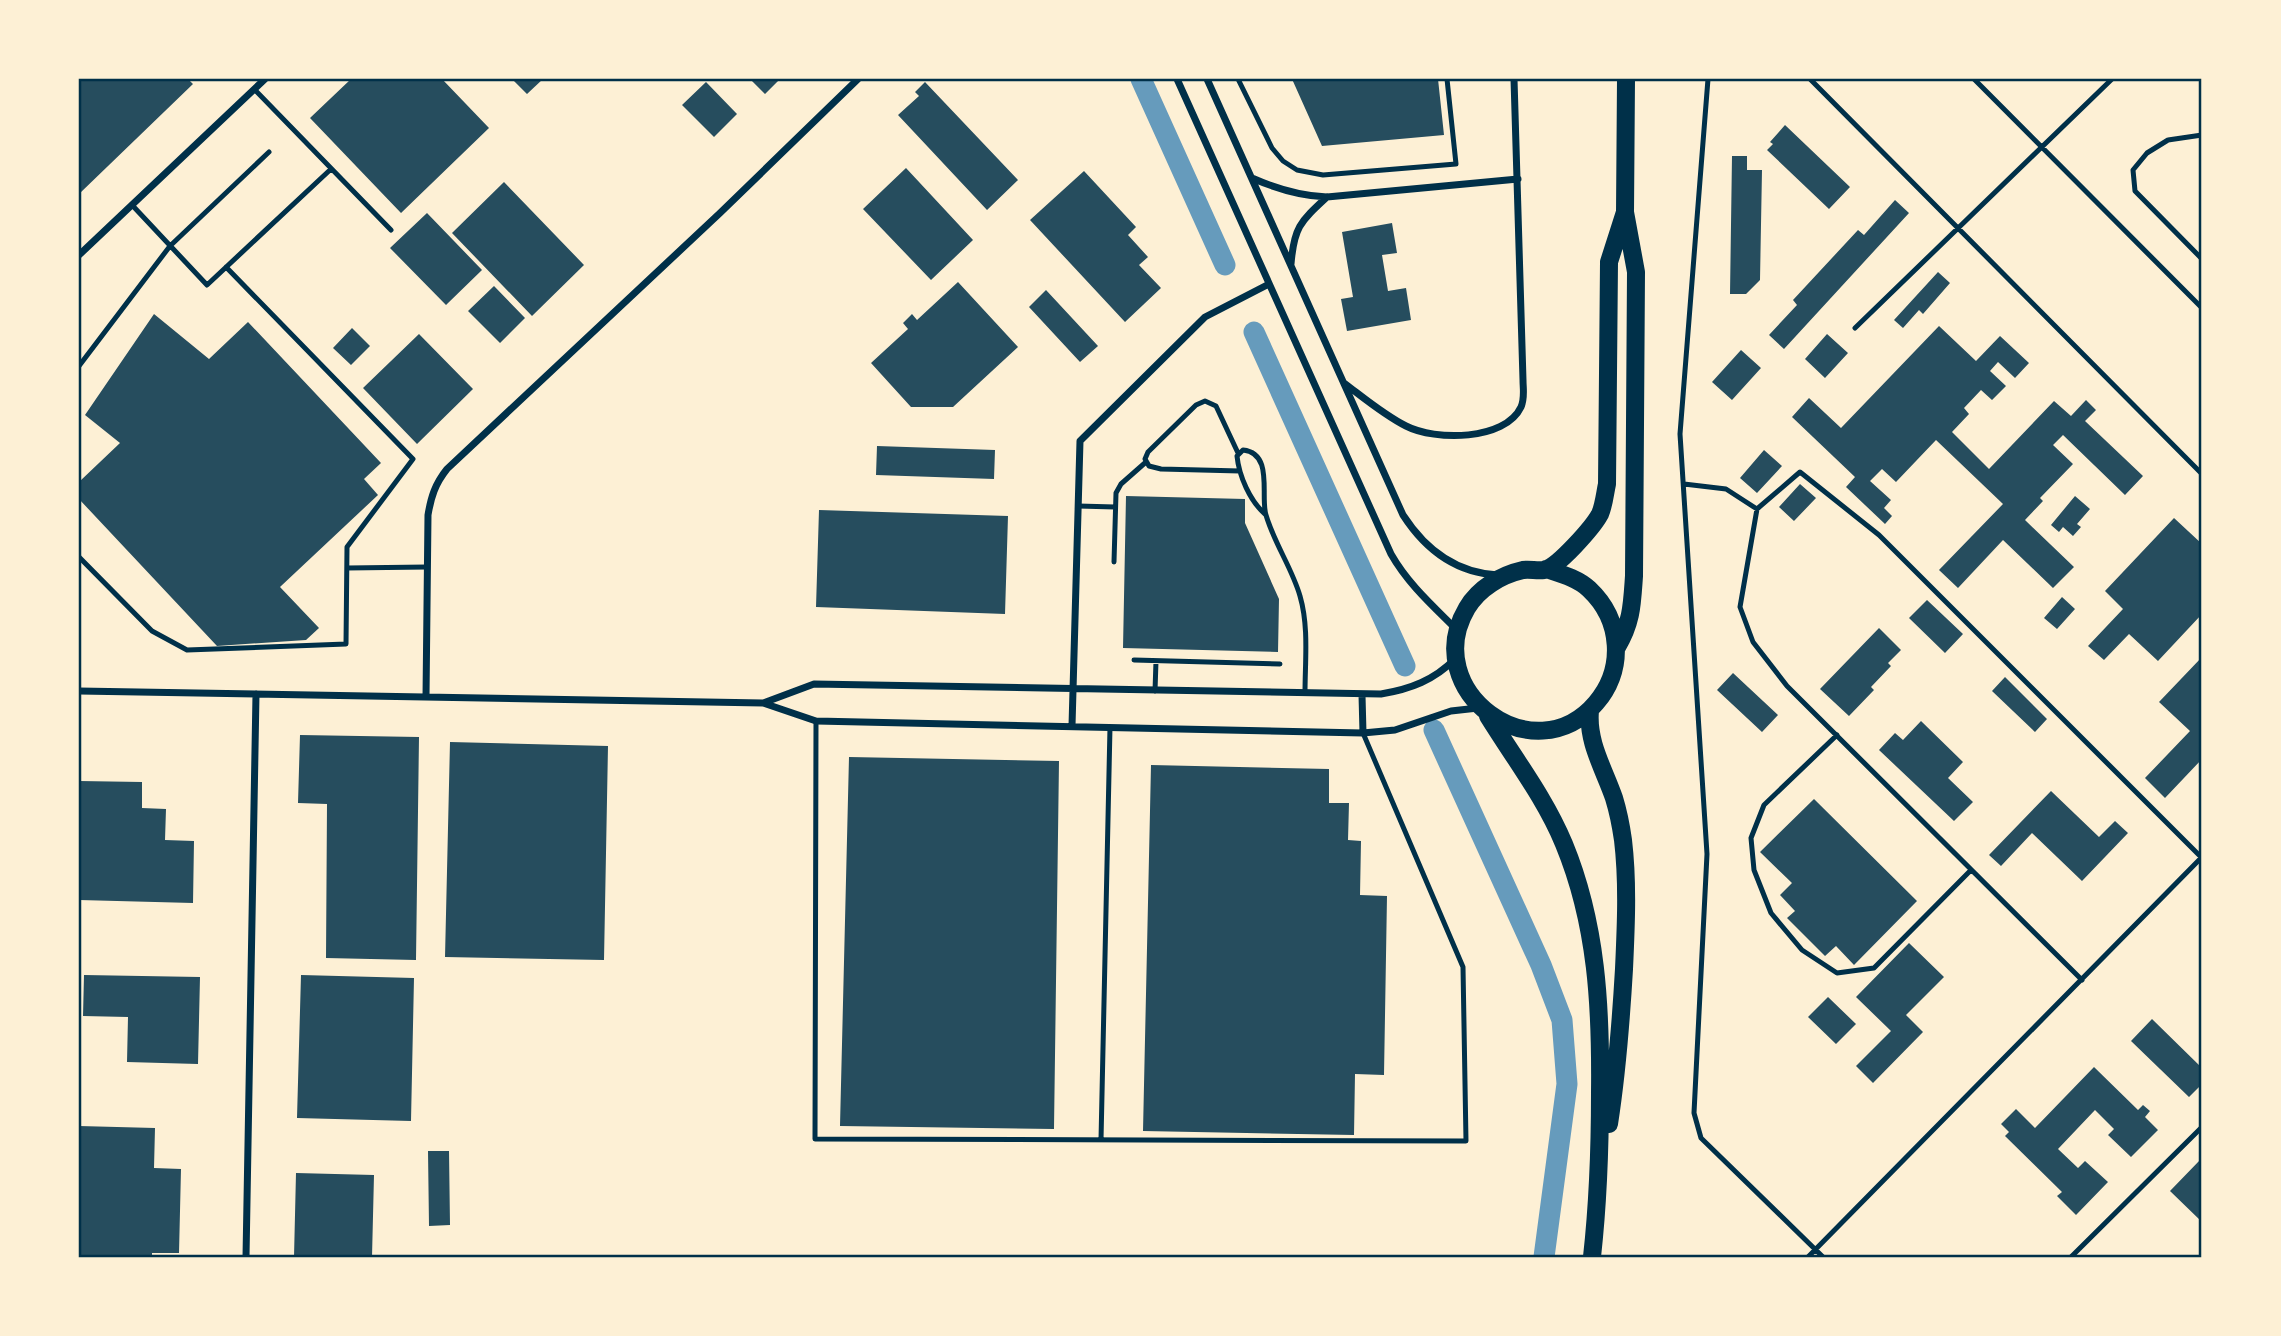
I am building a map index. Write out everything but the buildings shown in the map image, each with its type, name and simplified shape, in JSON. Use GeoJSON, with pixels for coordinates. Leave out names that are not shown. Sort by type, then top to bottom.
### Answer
{"type":"FeatureCollection","features":[{"type":"Feature","properties":{"kind":"main road"},"geometry":{"type":"LineString","coordinates":[[1617,647],[1628,629],[1631,617],[1634,576],[1636,272],[1625,212],[1626,79]]}},
{"type":"Feature","properties":{"kind":"main road"},"geometry":{"type":"LineString","coordinates":[[1546,569],[1592,527],[1601,511],[1608,484],[1609,262],[1625,212]]}},
{"type":"Feature","properties":{"kind":"main road"},"geometry":{"type":"LineString","coordinates":[[1483,710],[1502,723],[1520,729],[1538,730],[1557,728],[1590,711],[1605,692],[1614,671],[1617,647],[1613,625],[1603,604],[1588,587],[1568,576],[1546,569],[1506,575],[1484,588],[1468,607],[1458,630],[1456,658],[1468,693],[1483,710],[1554,823],[1575,873],[1589,925],[1598,978],[1600,1022],[1598,1189]]}},
{"type":"Feature","properties":{"kind":"main road"},"geometry":{"type":"LineString","coordinates":[[1590,711],[1589,721],[1596,754],[1621,825],[1626,882],[1620,1042],[1598,1189],[1592,1257]]}},
{"type":"Feature","properties":{"kind":"street"},"geometry":{"type":"LineString","coordinates":[[79,255],[265,79]]}},
{"type":"Feature","properties":{"kind":"street"},"geometry":{"type":"LineString","coordinates":[[426,697],[428,515],[431,495],[438,480],[858,79]]}},
{"type":"Feature","properties":{"kind":"street"},"geometry":{"type":"LineString","coordinates":[[1177,79],[1391,554],[1416,589],[1458,630]]}},
{"type":"Feature","properties":{"kind":"street"},"geometry":{"type":"LineString","coordinates":[[1208,79],[1396,502],[1414,532],[1440,556],[1462,568],[1482,574],[1506,575]]}},
{"type":"Feature","properties":{"kind":"street"},"geometry":{"type":"LineString","coordinates":[[1343,383],[1409,428],[1426,432],[1468,435],[1492,430],[1516,415],[1523,399],[1514,79]]}},
{"type":"Feature","properties":{"kind":"street"},"geometry":{"type":"LineString","coordinates":[[1252,178],[1280,190],[1305,196],[1328,197],[1518,180]]}},
{"type":"Feature","properties":{"kind":"street"},"geometry":{"type":"LineString","coordinates":[[1291,265],[1293,242],[1300,223],[1328,197]]}},
{"type":"Feature","properties":{"kind":"street"},"geometry":{"type":"LineString","coordinates":[[1072,726],[1080,441],[1205,317],[1269,284]]}},
{"type":"Feature","properties":{"kind":"street"},"geometry":{"type":"LineString","coordinates":[[762,703],[814,684],[1381,694],[1413,687],[1436,676],[1456,658]]}},
{"type":"Feature","properties":{"kind":"street"},"geometry":{"type":"LineString","coordinates":[[79,691],[762,703],[817,721],[1363,733],[1395,730],[1451,711],[1483,710]]}},
{"type":"Feature","properties":{"kind":"street"},"geometry":{"type":"LineString","coordinates":[[246,1257],[256,694]]}},
{"type":"Feature","properties":{"kind":"street"},"geometry":{"type":"LineString","coordinates":[[1362,695],[1363,733]]}},
{"type":"Feature","properties":{"kind":"lane"},"geometry":{"type":"LineString","coordinates":[[1238,79],[1276,155],[1297,170],[1324,175],[1455,164],[1447,79]]}},
{"type":"Feature","properties":{"kind":"lane"},"geometry":{"type":"LineString","coordinates":[[1708,79],[1680,433],[1707,855],[1694,1113],[1701,1138],[1823,1257]]}},
{"type":"Feature","properties":{"kind":"lane"},"geometry":{"type":"LineString","coordinates":[[1810,79],[2202,474]]}},
{"type":"Feature","properties":{"kind":"lane"},"geometry":{"type":"LineString","coordinates":[[1974,79],[2202,307]]}},
{"type":"Feature","properties":{"kind":"lane"},"geometry":{"type":"LineString","coordinates":[[1855,328],[2112,79]]}},
{"type":"Feature","properties":{"kind":"lane"},"geometry":{"type":"LineString","coordinates":[[254,89],[391,230]]}},
{"type":"Feature","properties":{"kind":"lane"},"geometry":{"type":"LineString","coordinates":[[2202,135],[2168,140],[2147,153],[2133,170],[2135,191],[2202,260]]}},
{"type":"Feature","properties":{"kind":"lane"},"geometry":{"type":"LineString","coordinates":[[79,366],[170,246],[269,152]]}},
{"type":"Feature","properties":{"kind":"lane"},"geometry":{"type":"LineString","coordinates":[[132,205],[208,285],[331,169]]}},
{"type":"Feature","properties":{"kind":"lane"},"geometry":{"type":"LineString","coordinates":[[79,557],[152,631],[187,650],[346,644],[347,547],[413,459],[226,267]]}},
{"type":"Feature","properties":{"kind":"lane"},"geometry":{"type":"LineString","coordinates":[[1114,562],[1116,492],[1121,484],[1146,462],[1148,452],[1196,405],[1209,401],[1216,406],[1238,453],[1240,471],[1251,496],[1265,514],[1300,595],[1305,623],[1305,693]]}},
{"type":"Feature","properties":{"kind":"lane"},"geometry":{"type":"LineString","coordinates":[[1238,453],[1243,450],[1251,451],[1258,461],[1265,481],[1265,514]]}},
{"type":"Feature","properties":{"kind":"lane"},"geometry":{"type":"LineString","coordinates":[[1146,462],[1149,466],[1161,469],[1240,471]]}},
{"type":"Feature","properties":{"kind":"lane"},"geometry":{"type":"LineString","coordinates":[[1808,1257],[2082,980],[2202,858],[1879,535],[1801,472],[1757,509],[1740,607],[1753,642],[1787,685],[2082,980]]}},
{"type":"Feature","properties":{"kind":"lane"},"geometry":{"type":"LineString","coordinates":[[1684,484],[1726,489],[1757,509]]}},
{"type":"Feature","properties":{"kind":"lane"},"geometry":{"type":"LineString","coordinates":[[1078,506],[1115,507]]}},
{"type":"Feature","properties":{"kind":"lane"},"geometry":{"type":"LineString","coordinates":[[347,568],[427,567]]}},
{"type":"Feature","properties":{"kind":"lane"},"geometry":{"type":"LineString","coordinates":[[1133,660],[1280,664]]}},
{"type":"Feature","properties":{"kind":"lane"},"geometry":{"type":"LineString","coordinates":[[1155,691],[1156,661]]}},
{"type":"Feature","properties":{"kind":"lane"},"geometry":{"type":"LineString","coordinates":[[817,721],[815,1139],[1466,1141],[1463,967],[1363,733]]}},
{"type":"Feature","properties":{"kind":"lane"},"geometry":{"type":"LineString","coordinates":[[1101,1140],[1110,727]]}},
{"type":"Feature","properties":{"kind":"lane"},"geometry":{"type":"LineString","coordinates":[[1837,735],[1764,805],[1751,838],[1754,870],[1771,913],[1802,950],[1836,973],[1874,968],[1972,870]]}},
{"type":"Feature","properties":{"kind":"lane"},"geometry":{"type":"LineString","coordinates":[[2071,1257],[2202,1127]]}},
{"type":"Feature","properties":{"kind":"waterway"},"geometry":{"type":"LineString","coordinates":[[1141,79],[1225,265]]}},
{"type":"Feature","properties":{"kind":"waterway"},"geometry":{"type":"LineString","coordinates":[[1254,332],[1405,666]]}},
{"type":"Feature","properties":{"kind":"waterway"},"geometry":{"type":"LineString","coordinates":[[1434,730],[1541,965],[1562,1020],[1567,1084],[1544,1257]]}}]}
